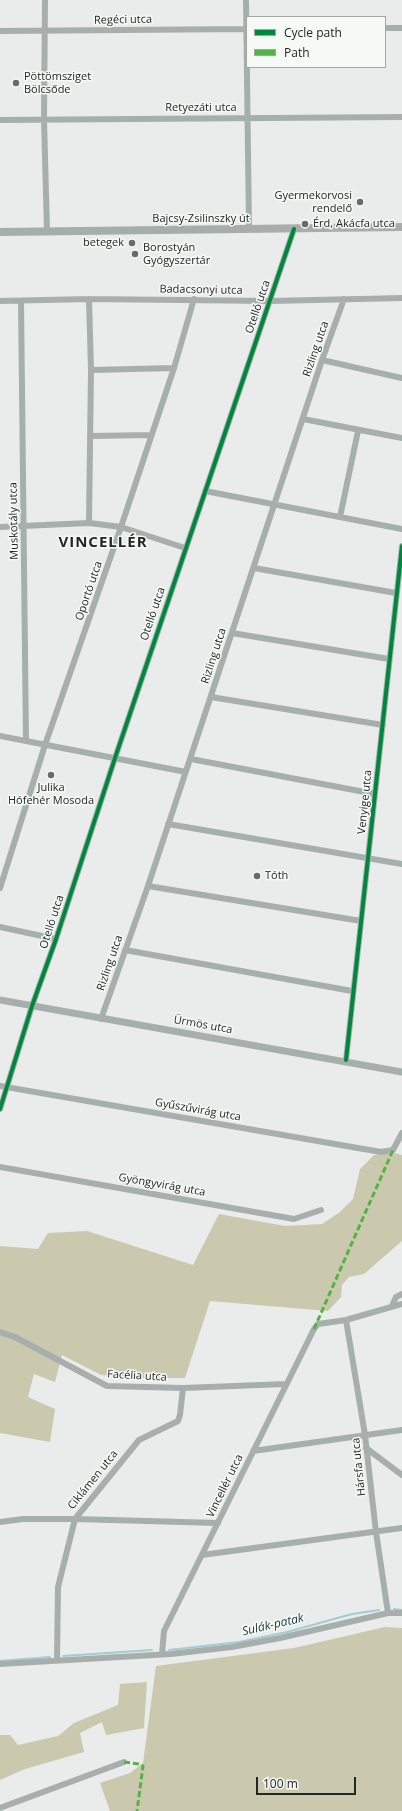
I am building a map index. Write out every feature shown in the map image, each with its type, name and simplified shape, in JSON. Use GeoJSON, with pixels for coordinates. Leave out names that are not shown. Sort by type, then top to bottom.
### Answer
{"type":"FeatureCollection","features":[{"type":"Feature","properties":{"kind":"main road","name":"Bajcsy-Zsilinszky út"},"geometry":{"type":"LineString","coordinates":[[0,232],[402,227]]}},
{"type":"Feature","properties":{"kind":"street"},"geometry":{"type":"LineString","coordinates":[[45,0],[44,119],[47,231]]}},
{"type":"Feature","properties":{"kind":"street"},"geometry":{"type":"LineString","coordinates":[[246,0],[247,16]]}},
{"type":"Feature","properties":{"kind":"street"},"geometry":{"type":"LineString","coordinates":[[386,28],[402,28]]}},
{"type":"Feature","properties":{"kind":"street","name":"Regéci utca"},"geometry":{"type":"LineString","coordinates":[[0,31],[246,29]]}},
{"type":"Feature","properties":{"kind":"street"},"geometry":{"type":"LineString","coordinates":[[247,68],[246,118],[249,229]]}},
{"type":"Feature","properties":{"kind":"street","name":"Retyezáti utca"},"geometry":{"type":"LineString","coordinates":[[0,120],[402,117]]}},
{"type":"Feature","properties":{"kind":"street","name":"Otelló utca"},"geometry":{"type":"LineString","coordinates":[[0,1109],[32,1006],[56,939],[185,548],[294,228]]}},
{"type":"Feature","properties":{"kind":"street","name":"Badacsonyi utca"},"geometry":{"type":"LineString","coordinates":[[0,301],[194,299],[270,301],[402,298]]}},
{"type":"Feature","properties":{"kind":"street"},"geometry":{"type":"LineString","coordinates":[[89,299],[91,370],[89,523]]}},
{"type":"Feature","properties":{"kind":"street","name":"Oportó utca"},"geometry":{"type":"LineString","coordinates":[[0,888],[45,745],[122,527],[174,368],[194,299]]}},
{"type":"Feature","properties":{"kind":"street","name":"Rizling utca"},"geometry":{"type":"LineString","coordinates":[[101,1019],[191,759],[322,360],[344,299]]}},
{"type":"Feature","properties":{"kind":"street","name":"Muskotály utca"},"geometry":{"type":"LineString","coordinates":[[21,301],[26,741]]}},
{"type":"Feature","properties":{"kind":"street"},"geometry":{"type":"LineString","coordinates":[[322,360],[402,378]]}},
{"type":"Feature","properties":{"kind":"street"},"geometry":{"type":"LineString","coordinates":[[91,370],[174,368]]}},
{"type":"Feature","properties":{"kind":"street"},"geometry":{"type":"LineString","coordinates":[[303,420],[402,438]]}},
{"type":"Feature","properties":{"kind":"street"},"geometry":{"type":"LineString","coordinates":[[340,517],[358,431]]}},
{"type":"Feature","properties":{"kind":"street"},"geometry":{"type":"LineString","coordinates":[[90,436],[151,435]]}},
{"type":"Feature","properties":{"kind":"street"},"geometry":{"type":"LineString","coordinates":[[205,491],[274,506],[402,529]]}},
{"type":"Feature","properties":{"kind":"street"},"geometry":{"type":"LineString","coordinates":[[0,527],[89,523],[122,527],[185,548]]}},
{"type":"Feature","properties":{"kind":"street","name":"Venyige utca"},"geometry":{"type":"LineString","coordinates":[[346,1060],[352,991],[369,857],[402,546]]}},
{"type":"Feature","properties":{"kind":"street"},"geometry":{"type":"LineString","coordinates":[[254,568],[396,593]]}},
{"type":"Feature","properties":{"kind":"street"},"geometry":{"type":"LineString","coordinates":[[232,633],[389,659]]}},
{"type":"Feature","properties":{"kind":"street"},"geometry":{"type":"LineString","coordinates":[[211,697],[383,725]]}},
{"type":"Feature","properties":{"kind":"street"},"geometry":{"type":"LineString","coordinates":[[0,736],[186,772]]}},
{"type":"Feature","properties":{"kind":"street"},"geometry":{"type":"LineString","coordinates":[[191,759],[375,794]]}},
{"type":"Feature","properties":{"kind":"street"},"geometry":{"type":"LineString","coordinates":[[168,824],[369,857],[402,864]]}},
{"type":"Feature","properties":{"kind":"street"},"geometry":{"type":"LineString","coordinates":[[148,886],[361,921]]}},
{"type":"Feature","properties":{"kind":"street"},"geometry":{"type":"LineString","coordinates":[[0,927],[56,939]]}},
{"type":"Feature","properties":{"kind":"street"},"geometry":{"type":"LineString","coordinates":[[126,950],[352,991]]}},
{"type":"Feature","properties":{"kind":"street","name":"Ürmös utca"},"geometry":{"type":"LineString","coordinates":[[0,1000],[101,1019],[346,1060],[402,1072]]}},
{"type":"Feature","properties":{"kind":"street","name":"Gyűszűvirág utca"},"geometry":{"type":"LineString","coordinates":[[0,1086],[381,1152],[393,1150],[402,1133]]}},
{"type":"Feature","properties":{"kind":"street","name":"Gyöngyvirág utca"},"geometry":{"type":"LineString","coordinates":[[0,1167],[294,1219],[320,1210]]}},
{"type":"Feature","properties":{"kind":"street"},"geometry":{"type":"LineString","coordinates":[[392,1306],[396,1298],[402,1294]]}},
{"type":"Feature","properties":{"kind":"street"},"geometry":{"type":"LineString","coordinates":[[346,1320],[402,1304]]}},
{"type":"Feature","properties":{"kind":"street","name":"Vincellér utca"},"geometry":{"type":"LineString","coordinates":[[162,1654],[164,1631],[314,1329],[318,1324],[346,1320]]}},
{"type":"Feature","properties":{"kind":"street","name":"Hársfa utca"},"geometry":{"type":"LineString","coordinates":[[346,1320],[366,1435],[366,1448],[376,1532],[388,1613]]}},
{"type":"Feature","properties":{"kind":"street","name":"Facélia utca"},"geometry":{"type":"LineString","coordinates":[[0,1332],[15,1337],[107,1386],[183,1388],[286,1384]]}},
{"type":"Feature","properties":{"kind":"street","name":"Ciklámen utca"},"geometry":{"type":"LineString","coordinates":[[57,1660],[58,1587],[75,1519],[139,1440],[178,1421],[183,1388]]}},
{"type":"Feature","properties":{"kind":"street"},"geometry":{"type":"LineString","coordinates":[[253,1451],[402,1430]]}},
{"type":"Feature","properties":{"kind":"street"},"geometry":{"type":"LineString","coordinates":[[366,1448],[402,1475]]}},
{"type":"Feature","properties":{"kind":"street"},"geometry":{"type":"LineString","coordinates":[[0,1522],[22,1519],[75,1519],[218,1523]]}},
{"type":"Feature","properties":{"kind":"street"},"geometry":{"type":"LineString","coordinates":[[202,1555],[402,1528]]}},
{"type":"Feature","properties":{"kind":"street"},"geometry":{"type":"LineString","coordinates":[[0,1664],[162,1654],[232,1647],[280,1638],[388,1613],[402,1613]]}},
{"type":"Feature","properties":{"kind":"street"},"geometry":{"type":"LineString","coordinates":[[0,1808],[124,1762]]}},
{"type":"Feature","properties":{"kind":"shaded area"},"geometry":{"type":"Polygon","coordinates":[[[395,1153],[402,1155],[402,1241],[364,1274],[349,1277],[342,1285],[341,1297],[328,1311],[210,1301],[185,1378],[137,1378],[101,1375],[62,1355],[55,1382],[34,1374],[28,1397],[55,1409],[50,1442],[0,1433],[0,1246],[38,1249],[48,1233],[87,1231],[193,1265],[219,1214],[285,1226],[322,1224],[340,1212],[353,1199],[360,1169],[374,1155],[395,1153]]]}},
{"type":"Feature","properties":{"kind":"shaded area"},"geometry":{"type":"Polygon","coordinates":[[[385,1627],[402,1628],[402,1811],[110,1811],[100,1783],[130,1773],[143,1763],[156,1666],[294,1648],[385,1627]]]}},
{"type":"Feature","properties":{"kind":"shaded area"},"geometry":{"type":"Polygon","coordinates":[[[147,1682],[144,1728],[106,1735],[102,1722],[80,1733],[84,1752],[25,1769],[0,1780],[0,1735],[10,1735],[18,1745],[58,1736],[74,1723],[118,1705],[120,1684],[147,1682]]]}},
{"type":"Feature","properties":{"kind":"waterway","name":"Sulák-patak"},"geometry":{"type":"LineString","coordinates":[[394,1609],[402,1610]]}},
{"type":"Feature","properties":{"kind":"waterway","name":"Sulák-patak"},"geometry":{"type":"LineString","coordinates":[[169,1650],[239,1642],[287,1632],[352,1614],[379,1610]]}},
{"type":"Feature","properties":{"kind":"waterway","name":"Sulák-patak"},"geometry":{"type":"LineString","coordinates":[[63,1656],[152,1650]]}},
{"type":"Feature","properties":{"kind":"waterway","name":"Sulák-patak"},"geometry":{"type":"LineString","coordinates":[[0,1661],[50,1657]]}},
{"type":"Feature","properties":{"kind":"marked path"},"geometry":{"type":"LineString","coordinates":[[314,1329],[393,1150]]}},
{"type":"Feature","properties":{"kind":"marked path"},"geometry":{"type":"LineString","coordinates":[[124,1762],[143,1766],[137,1811]]}},
{"type":"Feature","properties":{"kind":"cycle path"},"geometry":{"type":"LineString","coordinates":[[0,1109],[32,1006],[56,939],[115,758],[294,229]]}},
{"type":"Feature","properties":{"kind":"cycle path"},"geometry":{"type":"LineString","coordinates":[[346,1060],[402,546]]}},
{"type":"Feature","properties":{"kind":"place","name":"Pöttömsziget Bölcsőde"},"geometry":{"type":"Point","coordinates":[16,83]}},
{"type":"Feature","properties":{"kind":"place","name":"Gyermekorvosi rendelő"},"geometry":{"type":"Point","coordinates":[360,202]}},
{"type":"Feature","properties":{"kind":"place","name":"Érd, Akácfa utca"},"geometry":{"type":"Point","coordinates":[305,224]}},
{"type":"Feature","properties":{"kind":"place","name":"betegek"},"geometry":{"type":"Point","coordinates":[132,243]}},
{"type":"Feature","properties":{"kind":"place","name":"Borostyán Gyógyszertár"},"geometry":{"type":"Point","coordinates":[135,254]}},
{"type":"Feature","properties":{"kind":"place","name":"Julika Hófehér Mosoda"},"geometry":{"type":"Point","coordinates":[51,775]}},
{"type":"Feature","properties":{"kind":"place","name":"Tóth"},"geometry":{"type":"Point","coordinates":[257,876]}},
{"type":"Feature","properties":{"kind":"district","name":"VINCELLÉR"},"geometry":{"type":"Point","coordinates":[103,543]}}]}
